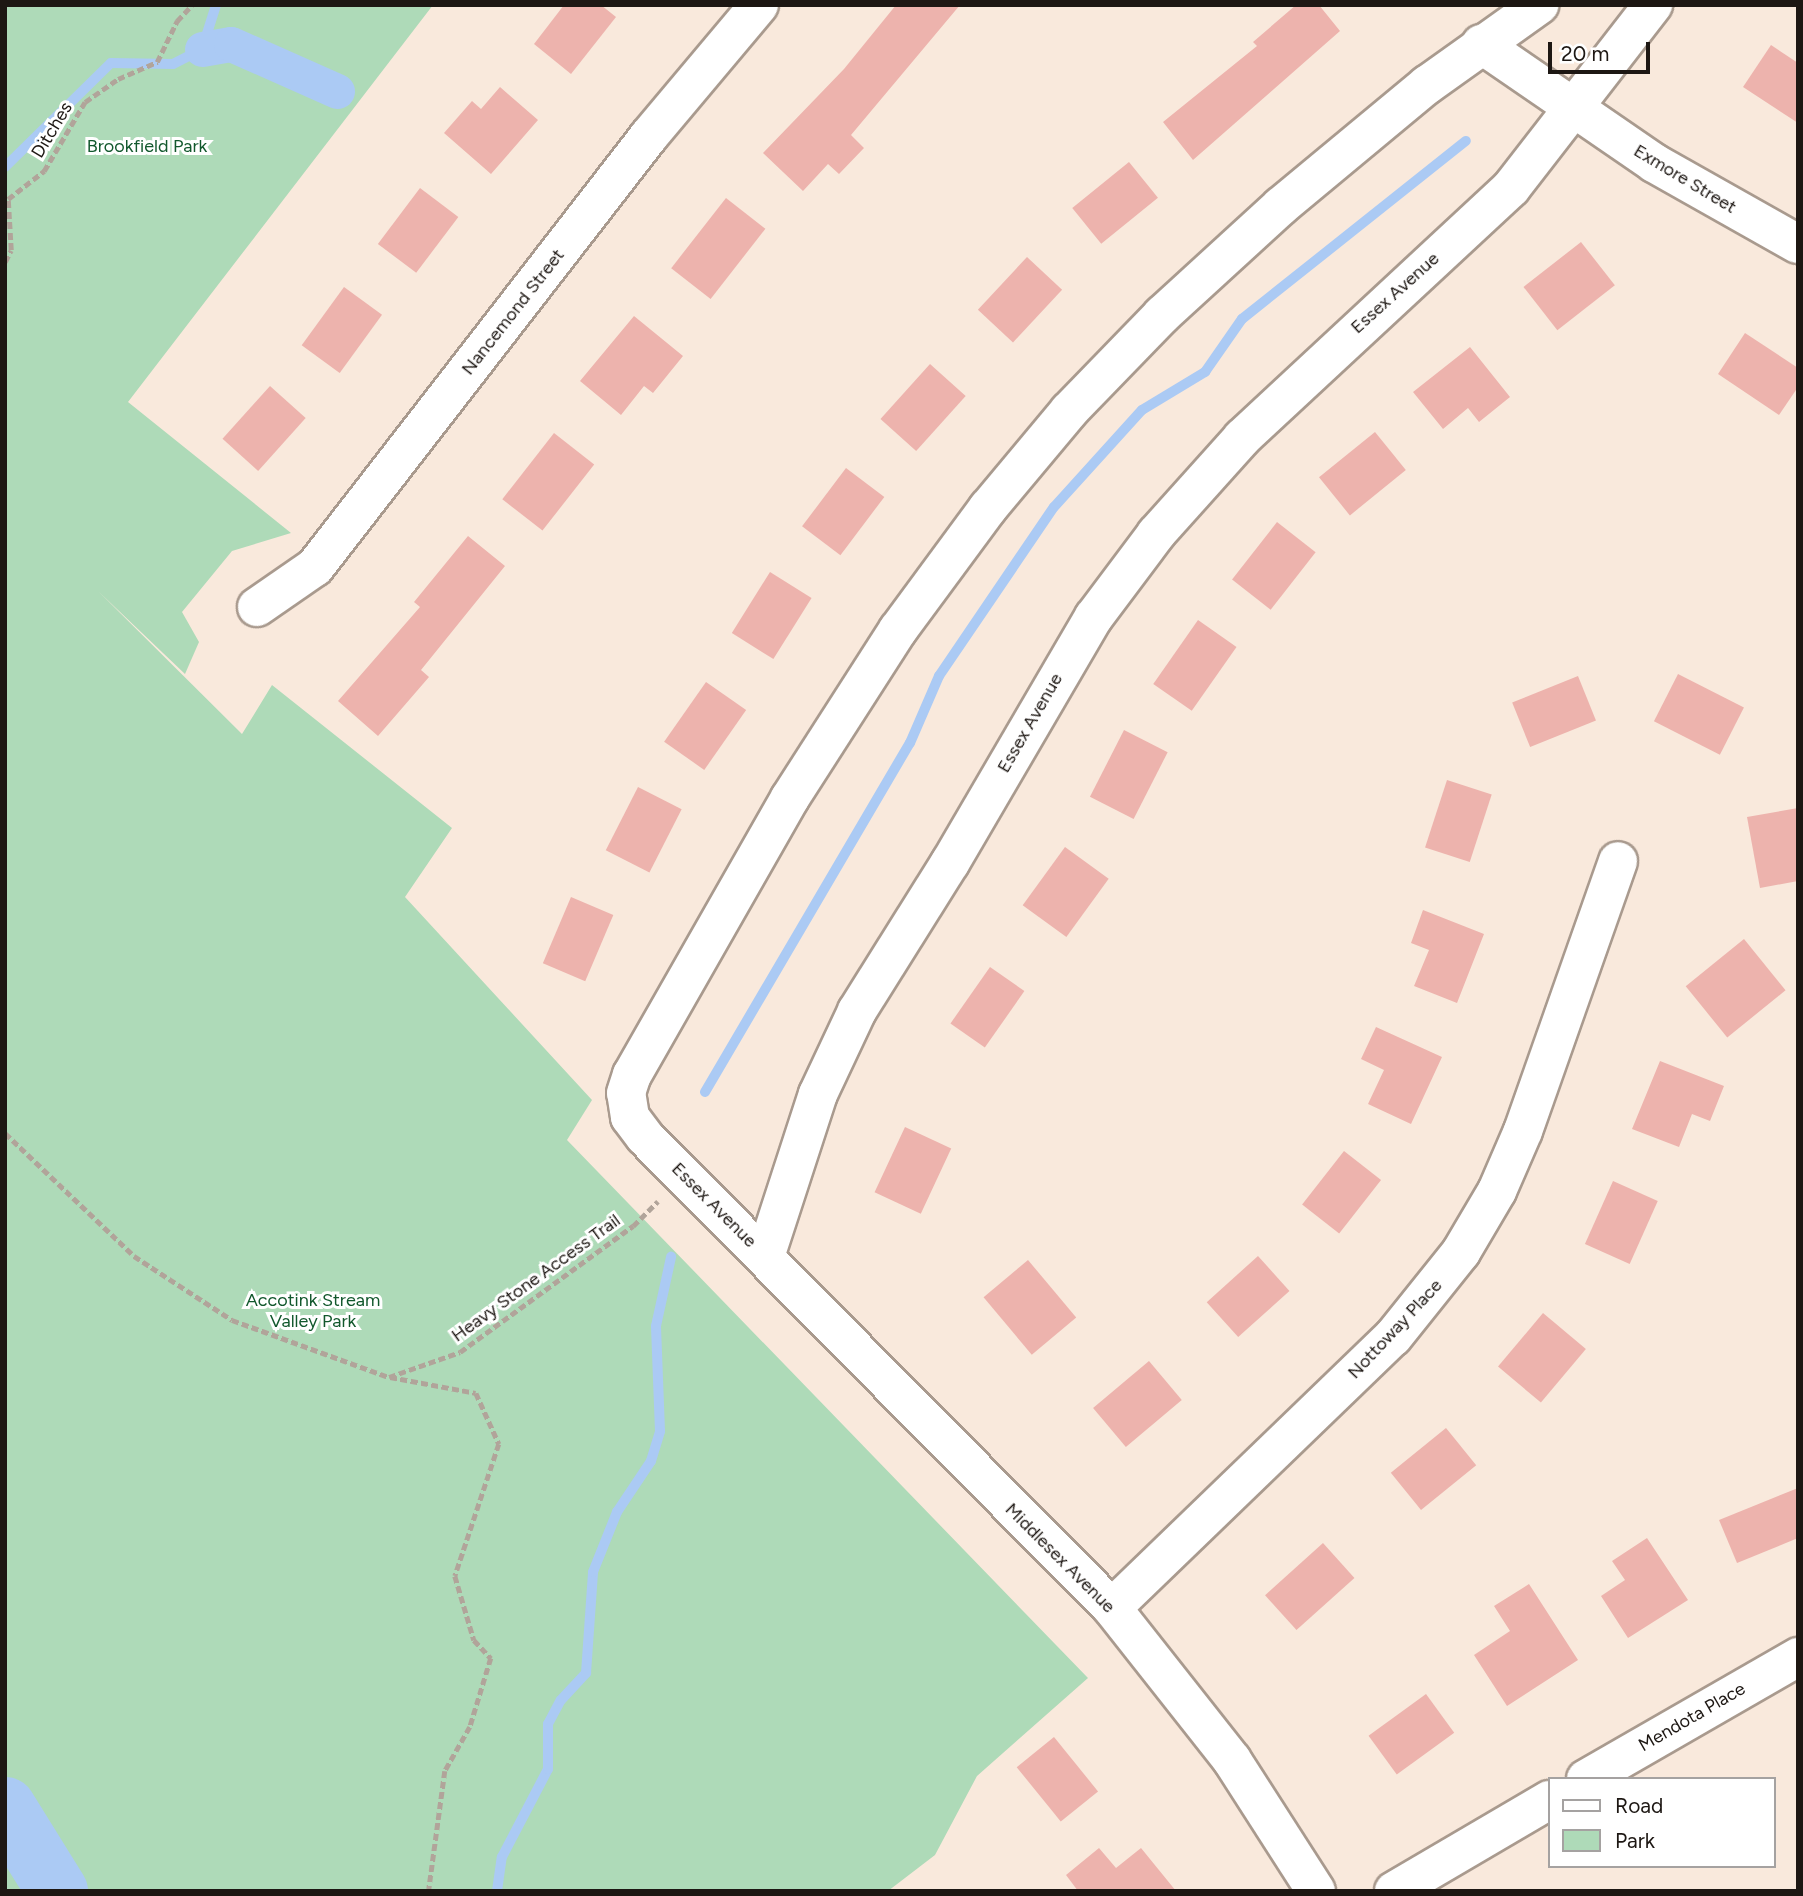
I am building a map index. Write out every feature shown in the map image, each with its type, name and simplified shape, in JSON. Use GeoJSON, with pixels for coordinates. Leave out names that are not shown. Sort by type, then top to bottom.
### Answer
{"type":"FeatureCollection","features":[{"type":"Feature","properties":{"kind":"street","name":"Nancemond Street"},"geometry":{"type":"LineString","coordinates":[[257,607],[315,567],[649,136],[759,5]]}},
{"type":"Feature","properties":{"kind":"street","name":"Essex Avenue"},"geometry":{"type":"LineString","coordinates":[[1539,5],[1481,44],[1281,206],[1162,316],[1069,411],[988,508],[898,630],[790,798],[632,1074],[625,1103],[629,1117],[765,1257],[818,1094],[857,1011],[950,863],[1094,617],[1156,534],[1242,438],[1511,188],[1653,5]]}},
{"type":"Feature","properties":{"kind":"street","name":"Exmore Street"},"geometry":{"type":"LineString","coordinates":[[1481,44],[1654,163],[1798,244]]}},
{"type":"Feature","properties":{"kind":"street","name":"Nottoway Place"},"geometry":{"type":"LineString","coordinates":[[1112,1608],[1393,1336],[1461,1252],[1497,1191],[1523,1131],[1618,861]]}},
{"type":"Feature","properties":{"kind":"street","name":"Middlesex Avenue"},"geometry":{"type":"LineString","coordinates":[[765,1257],[901,1400],[1112,1608],[1232,1760],[1316,1891]]}},
{"type":"Feature","properties":{"kind":"street","name":"Mendota Place"},"geometry":{"type":"LineString","coordinates":[[1589,1777],[1798,1657]]}},
{"type":"Feature","properties":{"kind":"street"},"geometry":{"type":"LineString","coordinates":[[1394,1891],[1548,1801]]}},
{"type":"Feature","properties":{"kind":"path","name":"Ditches"},"geometry":{"type":"LineString","coordinates":[[5,262],[11,250],[8,199],[44,171],[85,102],[118,79],[157,62],[177,21],[192,5]]}},
{"type":"Feature","properties":{"kind":"path"},"geometry":{"type":"LineString","coordinates":[[5,1133],[134,1256],[232,1320],[389,1377],[476,1394],[499,1444],[455,1576],[474,1640],[491,1658],[470,1727],[445,1771],[429,1889]]}},
{"type":"Feature","properties":{"kind":"path","name":"Heavy Stone Access Trail"},"geometry":{"type":"LineString","coordinates":[[389,1377],[460,1352],[633,1226],[684,1176]]}},
{"type":"Feature","properties":{"kind":"green space","name":"Accotink Stream Valley Park"},"geometry":{"type":"Polygon","coordinates":[[[5,5],[433,5],[128,402],[291,533],[232,551],[182,612],[199,642],[185,674],[98,591],[242,734],[272,685],[452,828],[405,897],[592,1100],[567,1140],[1088,1678],[977,1776],[935,1855],[888,1891],[5,1891],[5,5]]]}},
{"type":"Feature","properties":{"kind":"building"},"geometry":{"type":"Polygon","coordinates":[[[564,5],[601,5],[616,17],[571,74],[534,44],[564,5]]]}},
{"type":"Feature","properties":{"kind":"building"},"geometry":{"type":"Polygon","coordinates":[[[896,5],[960,5],[851,135],[864,148],[839,174],[828,164],[803,191],[763,153],[844,69],[896,5]]]}},
{"type":"Feature","properties":{"kind":"building"},"geometry":{"type":"Polygon","coordinates":[[[1296,5],[1319,5],[1340,31],[1193,160],[1163,122],[1257,46],[1253,42],[1296,5]]]}},
{"type":"Feature","properties":{"kind":"building"},"geometry":{"type":"Polygon","coordinates":[[[1771,45],[1798,63],[1798,123],[1743,87],[1771,45]]]}},
{"type":"Feature","properties":{"kind":"building"},"geometry":{"type":"Polygon","coordinates":[[[500,87],[538,120],[491,174],[444,133],[472,101],[481,109],[500,87]]]}},
{"type":"Feature","properties":{"kind":"building"},"geometry":{"type":"Polygon","coordinates":[[[1129,162],[1158,198],[1101,244],[1072,208],[1129,162]]]}},
{"type":"Feature","properties":{"kind":"building"},"geometry":{"type":"Polygon","coordinates":[[[420,188],[458,217],[416,273],[378,244],[420,188]]]}},
{"type":"Feature","properties":{"kind":"building"},"geometry":{"type":"Polygon","coordinates":[[[726,198],[765,229],[711,299],[671,268],[726,198]]]}},
{"type":"Feature","properties":{"kind":"building"},"geometry":{"type":"Polygon","coordinates":[[[1581,242],[1615,285],[1557,330],[1523,287],[1581,242]]]}},
{"type":"Feature","properties":{"kind":"building"},"geometry":{"type":"Polygon","coordinates":[[[1027,257],[1062,290],[1013,342],[978,310],[1027,257]]]}},
{"type":"Feature","properties":{"kind":"building"},"geometry":{"type":"Polygon","coordinates":[[[344,287],[382,315],[340,373],[302,345],[344,287]]]}},
{"type":"Feature","properties":{"kind":"building"},"geometry":{"type":"Polygon","coordinates":[[[634,316],[683,356],[653,393],[644,386],[621,415],[580,381],[634,316]]]}},
{"type":"Feature","properties":{"kind":"building"},"geometry":{"type":"Polygon","coordinates":[[[1745,333],[1798,368],[1798,387],[1779,415],[1718,374],[1745,333]]]}},
{"type":"Feature","properties":{"kind":"building"},"geometry":{"type":"Polygon","coordinates":[[[1470,347],[1510,397],[1479,422],[1468,408],[1443,429],[1413,392],[1470,347]]]}},
{"type":"Feature","properties":{"kind":"building"},"geometry":{"type":"Polygon","coordinates":[[[930,364],[966,396],[916,451],[880,419],[930,364]]]}},
{"type":"Feature","properties":{"kind":"building"},"geometry":{"type":"Polygon","coordinates":[[[270,386],[306,418],[258,471],[222,439],[270,386]]]}},
{"type":"Feature","properties":{"kind":"building"},"geometry":{"type":"Polygon","coordinates":[[[1375,432],[1406,470],[1350,515],[1319,477],[1375,432]]]}},
{"type":"Feature","properties":{"kind":"building"},"geometry":{"type":"Polygon","coordinates":[[[554,433],[594,464],[542,531],[502,499],[554,433]]]}},
{"type":"Feature","properties":{"kind":"building"},"geometry":{"type":"Polygon","coordinates":[[[846,468],[884,497],[840,555],[802,526],[846,468]]]}},
{"type":"Feature","properties":{"kind":"building"},"geometry":{"type":"Polygon","coordinates":[[[1277,522],[1316,552],[1271,610],[1232,580],[1277,522]]]}},
{"type":"Feature","properties":{"kind":"building"},"geometry":{"type":"Polygon","coordinates":[[[468,536],[505,566],[421,670],[429,677],[378,736],[338,701],[420,607],[414,602],[468,536]]]}},
{"type":"Feature","properties":{"kind":"building"},"geometry":{"type":"Polygon","coordinates":[[[770,572],[812,598],[773,659],[732,633],[770,572]]]}},
{"type":"Feature","properties":{"kind":"building"},"geometry":{"type":"Polygon","coordinates":[[[1198,620],[1237,647],[1192,711],[1153,684],[1198,620]]]}},
{"type":"Feature","properties":{"kind":"building"},"geometry":{"type":"Polygon","coordinates":[[[1678,674],[1744,708],[1720,755],[1654,721],[1678,674]]]}},
{"type":"Feature","properties":{"kind":"building"},"geometry":{"type":"Polygon","coordinates":[[[1578,676],[1596,721],[1530,747],[1512,703],[1578,676]]]}},
{"type":"Feature","properties":{"kind":"building"},"geometry":{"type":"Polygon","coordinates":[[[706,682],[746,710],[704,770],[664,742],[706,682]]]}},
{"type":"Feature","properties":{"kind":"building"},"geometry":{"type":"Polygon","coordinates":[[[1124,730],[1168,752],[1134,819],[1090,797],[1124,730]]]}},
{"type":"Feature","properties":{"kind":"building"},"geometry":{"type":"Polygon","coordinates":[[[1447,780],[1492,795],[1470,862],[1425,848],[1447,780]]]}},
{"type":"Feature","properties":{"kind":"building"},"geometry":{"type":"Polygon","coordinates":[[[638,787],[682,809],[649,873],[606,850],[638,787]]]}},
{"type":"Feature","properties":{"kind":"building"},"geometry":{"type":"Polygon","coordinates":[[[1798,808],[1798,881],[1760,888],[1747,817],[1798,808]]]}},
{"type":"Feature","properties":{"kind":"building"},"geometry":{"type":"Polygon","coordinates":[[[1065,847],[1109,879],[1066,937],[1023,905],[1065,847]]]}},
{"type":"Feature","properties":{"kind":"building"},"geometry":{"type":"Polygon","coordinates":[[[571,897],[613,915],[585,981],[543,963],[571,897]]]}},
{"type":"Feature","properties":{"kind":"building"},"geometry":{"type":"Polygon","coordinates":[[[1423,910],[1484,934],[1457,1003],[1414,986],[1429,950],[1411,943],[1423,910]]]}},
{"type":"Feature","properties":{"kind":"building"},"geometry":{"type":"Polygon","coordinates":[[[1744,939],[1786,990],[1727,1037],[1686,986],[1744,939]]]}},
{"type":"Feature","properties":{"kind":"building"},"geometry":{"type":"Polygon","coordinates":[[[990,967],[1024,991],[985,1048],[950,1024],[990,967]]]}},
{"type":"Feature","properties":{"kind":"building"},"geometry":{"type":"Polygon","coordinates":[[[1376,1027],[1442,1057],[1411,1124],[1368,1104],[1384,1070],[1361,1059],[1376,1027]]]}},
{"type":"Feature","properties":{"kind":"building"},"geometry":{"type":"Polygon","coordinates":[[[1660,1061],[1724,1086],[1710,1121],[1692,1114],[1679,1147],[1632,1129],[1660,1061]]]}},
{"type":"Feature","properties":{"kind":"building"},"geometry":{"type":"Polygon","coordinates":[[[905,1127],[951,1149],[921,1214],[875,1192],[905,1127]]]}},
{"type":"Feature","properties":{"kind":"building"},"geometry":{"type":"Polygon","coordinates":[[[1344,1151],[1381,1180],[1339,1234],[1302,1205],[1344,1151]]]}},
{"type":"Feature","properties":{"kind":"building"},"geometry":{"type":"Polygon","coordinates":[[[1613,1181],[1658,1201],[1630,1264],[1585,1244],[1613,1181]]]}},
{"type":"Feature","properties":{"kind":"building"},"geometry":{"type":"Polygon","coordinates":[[[1258,1256],[1289,1291],[1238,1337],[1207,1302],[1258,1256]]]}},
{"type":"Feature","properties":{"kind":"building"},"geometry":{"type":"Polygon","coordinates":[[[1028,1260],[1076,1317],[1032,1355],[984,1297],[1028,1260]]]}},
{"type":"Feature","properties":{"kind":"building"},"geometry":{"type":"Polygon","coordinates":[[[1543,1313],[1586,1349],[1541,1403],[1498,1367],[1543,1313]]]}},
{"type":"Feature","properties":{"kind":"building"},"geometry":{"type":"Polygon","coordinates":[[[1149,1361],[1182,1400],[1126,1447],[1093,1408],[1149,1361]]]}},
{"type":"Feature","properties":{"kind":"building"},"geometry":{"type":"Polygon","coordinates":[[[1446,1428],[1476,1465],[1421,1510],[1391,1473],[1446,1428]]]}},
{"type":"Feature","properties":{"kind":"building"},"geometry":{"type":"Polygon","coordinates":[[[1798,1488],[1798,1538],[1737,1563],[1719,1520],[1798,1488]]]}},
{"type":"Feature","properties":{"kind":"building"},"geometry":{"type":"Polygon","coordinates":[[[1647,1538],[1688,1600],[1628,1638],[1601,1596],[1625,1580],[1612,1561],[1647,1538]]]}},
{"type":"Feature","properties":{"kind":"building"},"geometry":{"type":"Polygon","coordinates":[[[1323,1543],[1354,1578],[1296,1630],[1265,1595],[1323,1543]]]}},
{"type":"Feature","properties":{"kind":"building"},"geometry":{"type":"Polygon","coordinates":[[[1529,1584],[1578,1660],[1507,1706],[1474,1655],[1510,1631],[1494,1606],[1529,1584]]]}},
{"type":"Feature","properties":{"kind":"building"},"geometry":{"type":"Polygon","coordinates":[[[1426,1694],[1454,1733],[1397,1775],[1369,1736],[1426,1694]]]}},
{"type":"Feature","properties":{"kind":"building"},"geometry":{"type":"Polygon","coordinates":[[[1054,1737],[1098,1791],[1061,1822],[1017,1767],[1054,1737]]]}},
{"type":"Feature","properties":{"kind":"building"},"geometry":{"type":"Polygon","coordinates":[[[1099,1848],[1116,1868],[1141,1848],[1176,1891],[1078,1891],[1066,1875],[1099,1848]]]}},
{"type":"Feature","properties":{"kind":"waterway"},"geometry":{"type":"LineString","coordinates":[[5,167],[111,63],[173,64],[202,49],[216,5]]}},
{"type":"Feature","properties":{"kind":"waterway"},"geometry":{"type":"LineString","coordinates":[[202,49],[231,44],[337,91]]}},
{"type":"Feature","properties":{"kind":"waterway"},"geometry":{"type":"LineString","coordinates":[[705,1092],[910,743],[939,676],[1054,507],[1142,410],[1205,372],[1242,319],[1466,141]]}},
{"type":"Feature","properties":{"kind":"waterway"},"geometry":{"type":"LineString","coordinates":[[497,1891],[502,1857],[548,1769],[548,1724],[561,1700],[586,1673],[593,1572],[617,1512],[651,1461],[660,1431],[656,1326],[671,1257]]}},
{"type":"Feature","properties":{"kind":"waterway"},"geometry":{"type":"LineString","coordinates":[[5,1807],[57,1891]]}},
{"type":"Feature","properties":{"kind":"park label","name":"Brookfield Park"},"geometry":{"type":"Point","coordinates":[147,146]}}]}
